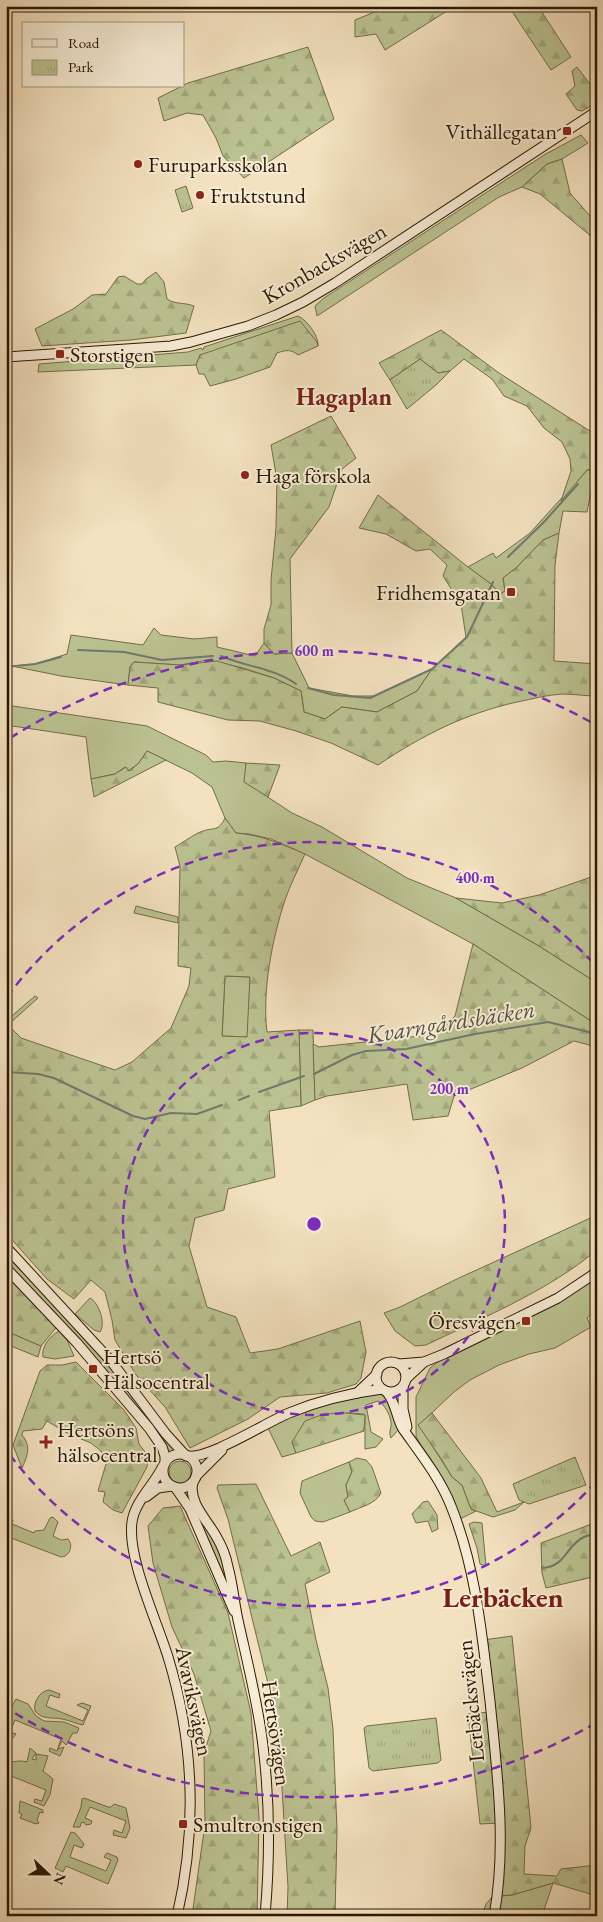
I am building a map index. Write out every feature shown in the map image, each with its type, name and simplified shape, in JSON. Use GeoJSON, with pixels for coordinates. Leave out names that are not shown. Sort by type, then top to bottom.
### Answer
{"type":"FeatureCollection","features":[{"type":"Feature","properties":{"kind":"street","name":"Kronbacksvägen"},"geometry":{"type":"LineString","coordinates":[[6,357],[171,346],[216,336],[276,315],[335,283],[597,111]]}},
{"type":"Feature","properties":{"kind":"street"},"geometry":{"type":"LineString","coordinates":[[6,1247],[111,1361],[166,1434],[196,1466],[194,1479]]}},
{"type":"Feature","properties":{"kind":"street"},"geometry":{"type":"LineString","coordinates":[[6,1268],[77,1343],[149,1428],[162,1447],[165,1456],[164,1478],[173,1487]]}},
{"type":"Feature","properties":{"kind":"street"},"geometry":{"type":"LineString","coordinates":[[357,1392],[386,1363],[424,1362],[558,1298],[597,1272]]}},
{"type":"Feature","properties":{"kind":"street"},"geometry":{"type":"LineString","coordinates":[[164,1465],[172,1456],[180,1454],[201,1456],[290,1412],[357,1392],[384,1390],[396,1392],[424,1362]]}},
{"type":"Feature","properties":{"kind":"street"},"geometry":{"type":"LineString","coordinates":[[398,1364],[406,1372],[405,1383]]}},
{"type":"Feature","properties":{"kind":"street"},"geometry":{"type":"LineString","coordinates":[[377,1374],[377,1383],[384,1390]]}},
{"type":"Feature","properties":{"kind":"street","name":"Lerbäcksvägen"},"geometry":{"type":"LineString","coordinates":[[405,1383],[403,1409],[410,1437]]}},
{"type":"Feature","properties":{"kind":"street","name":"Lerbäcksvägen"},"geometry":{"type":"LineString","coordinates":[[384,1390],[392,1399],[402,1427],[450,1503],[463,1539],[475,1587],[483,1640],[499,1790],[500,1862],[494,1916]]}},
{"type":"Feature","properties":{"kind":"street"},"geometry":{"type":"LineString","coordinates":[[142,1500],[158,1488],[184,1488],[217,1454],[232,1442]]}},
{"type":"Feature","properties":{"kind":"street","name":"Avaviksvägen"},"geometry":{"type":"LineString","coordinates":[[164,1465],[142,1500],[132,1524],[133,1550],[177,1686],[189,1760],[191,1814],[189,1846],[177,1916]]}},
{"type":"Feature","properties":{"kind":"street","name":"Hertsövägen"},"geometry":{"type":"LineString","coordinates":[[194,1479],[192,1496],[220,1542],[234,1588],[237,1618],[257,1708],[266,1774],[269,1837],[265,1916]]}},
{"type":"Feature","properties":{"kind":"street","name":"Hertsövägen"},"geometry":{"type":"LineString","coordinates":[[173,1487],[188,1505],[199,1526],[237,1618]]}},
{"type":"Feature","properties":{"kind":"green space"},"geometry":{"type":"Polygon","coordinates":[[[389,6],[455,6],[385,50],[376,34],[355,37],[355,20],[389,6]]]}},
{"type":"Feature","properties":{"kind":"green space"},"geometry":{"type":"Polygon","coordinates":[[[518,6],[538,6],[571,57],[551,70],[511,10],[518,6]]]}},
{"type":"Feature","properties":{"kind":"green space"},"geometry":{"type":"Polygon","coordinates":[[[308,47],[334,119],[244,178],[223,156],[216,138],[203,115],[187,113],[164,121],[158,98],[178,88],[185,88],[185,84],[308,47]]]}},
{"type":"Feature","properties":{"kind":"green space"},"geometry":{"type":"Polygon","coordinates":[[[577,67],[597,93],[597,103],[582,111],[577,110],[566,94],[575,86],[572,71],[577,67]]]}},
{"type":"Feature","properties":{"kind":"green space"},"geometry":{"type":"Polygon","coordinates":[[[581,135],[588,143],[562,159],[547,164],[522,187],[499,197],[317,316],[315,306],[324,298],[544,155],[581,135]]]}},
{"type":"Feature","properties":{"kind":"green space"},"geometry":{"type":"Polygon","coordinates":[[[562,159],[570,193],[597,224],[597,241],[540,194],[522,187],[547,164],[562,159]]]}},
{"type":"Feature","properties":{"kind":"green space"},"geometry":{"type":"Polygon","coordinates":[[[186,186],[193,208],[182,212],[175,190],[186,186]]]}},
{"type":"Feature","properties":{"kind":"green space"},"geometry":{"type":"Polygon","coordinates":[[[156,272],[164,282],[167,299],[194,306],[186,333],[131,340],[42,346],[35,329],[73,309],[92,295],[106,294],[118,277],[124,276],[137,284],[142,284],[156,272]]]}},
{"type":"Feature","properties":{"kind":"green space"},"geometry":{"type":"Polygon","coordinates":[[[298,316],[312,329],[317,338],[318,346],[317,342],[200,355],[196,365],[38,372],[39,364],[188,352],[201,348],[203,350],[204,347],[298,316]]]}},
{"type":"Feature","properties":{"kind":"green space"},"geometry":{"type":"Polygon","coordinates":[[[300,321],[317,342],[318,346],[298,355],[288,351],[277,353],[270,367],[210,386],[204,374],[199,374],[196,365],[200,355],[300,321]]]}},
{"type":"Feature","properties":{"kind":"green space"},"geometry":{"type":"Polygon","coordinates":[[[441,330],[499,373],[593,433],[597,432],[597,469],[587,470],[561,501],[571,471],[570,459],[562,442],[544,428],[527,406],[504,396],[492,379],[464,359],[450,371],[438,373],[420,359],[390,380],[379,363],[441,330]]]}},
{"type":"Feature","properties":{"kind":"green space"},"geometry":{"type":"Polygon","coordinates":[[[420,359],[438,373],[450,371],[407,409],[390,380],[420,359]]]}},
{"type":"Feature","properties":{"kind":"green space"},"geometry":{"type":"Polygon","coordinates":[[[331,416],[356,458],[342,469],[329,507],[290,559],[292,653],[274,654],[264,643],[264,629],[271,605],[271,580],[276,528],[277,480],[271,445],[331,416]]]}},
{"type":"Feature","properties":{"kind":"green space"},"geometry":{"type":"Polygon","coordinates":[[[597,469],[597,481],[591,492],[587,512],[563,511],[559,533],[543,540],[516,568],[503,578],[505,591],[500,594],[491,584],[468,567],[493,553],[496,558],[530,533],[587,470],[597,469]]]}},
{"type":"Feature","properties":{"kind":"green space"},"geometry":{"type":"Polygon","coordinates":[[[378,495],[491,584],[500,594],[505,591],[503,578],[516,568],[543,540],[559,533],[555,565],[554,661],[597,664],[597,696],[551,695],[498,707],[444,727],[411,744],[378,765],[331,743],[296,731],[260,721],[228,720],[158,702],[158,688],[128,685],[130,667],[134,662],[180,665],[217,661],[274,678],[301,691],[304,712],[325,719],[342,707],[377,712],[417,691],[432,669],[466,637],[461,604],[443,576],[447,565],[430,549],[416,551],[386,534],[359,528],[378,495]]]}},
{"type":"Feature","properties":{"kind":"green space"},"geometry":{"type":"Polygon","coordinates":[[[154,628],[161,635],[194,639],[217,637],[217,647],[255,656],[264,643],[274,654],[292,653],[309,688],[353,696],[374,696],[432,669],[417,691],[377,712],[342,707],[325,719],[304,712],[301,691],[274,678],[208,660],[180,665],[134,662],[130,667],[128,685],[61,676],[12,666],[35,664],[67,654],[71,635],[143,645],[154,628]]]}},
{"type":"Feature","properties":{"kind":"green space"},"geometry":{"type":"Polygon","coordinates":[[[6,646],[12,666],[6,667],[6,646]]]}},
{"type":"Feature","properties":{"kind":"green space"},"geometry":{"type":"Polygon","coordinates":[[[6,705],[147,726],[206,755],[213,762],[246,763],[245,782],[292,813],[322,827],[407,878],[456,898],[539,946],[597,983],[597,1025],[473,944],[305,854],[271,839],[236,833],[225,818],[212,787],[192,773],[147,751],[138,764],[128,771],[125,767],[115,774],[91,779],[86,737],[6,725],[6,705]]]}},
{"type":"Feature","properties":{"kind":"green space"},"geometry":{"type":"Polygon","coordinates":[[[147,751],[166,760],[94,797],[91,779],[115,774],[126,767],[129,771],[138,764],[147,751]]]}},
{"type":"Feature","properties":{"kind":"green space"},"geometry":{"type":"Polygon","coordinates":[[[246,763],[280,765],[268,797],[244,782],[246,763]]]}},
{"type":"Feature","properties":{"kind":"green space"},"geometry":{"type":"Polygon","coordinates":[[[225,818],[236,833],[280,843],[305,854],[289,889],[280,915],[269,966],[266,1000],[267,1032],[299,1030],[301,1106],[269,1111],[275,1177],[228,1189],[224,1210],[195,1218],[189,1246],[207,1307],[236,1317],[250,1353],[278,1349],[360,1321],[366,1352],[361,1378],[356,1384],[327,1393],[280,1397],[248,1419],[190,1448],[165,1407],[136,1375],[115,1340],[105,1292],[91,1280],[74,1299],[47,1279],[6,1233],[6,1021],[35,996],[38,998],[8,1025],[21,1038],[115,1070],[132,1062],[171,1028],[189,986],[191,968],[178,966],[180,866],[175,847],[200,832],[218,827],[225,818]],[[225,976],[222,1036],[247,1037],[250,977],[225,976]]]}},
{"type":"Feature","properties":{"kind":"green space"},"geometry":{"type":"Polygon","coordinates":[[[597,875],[597,983],[539,946],[456,898],[502,903],[539,895],[597,875]]]}},
{"type":"Feature","properties":{"kind":"green space"},"geometry":{"type":"Polygon","coordinates":[[[136,906],[178,917],[178,923],[134,913],[136,906]]]}},
{"type":"Feature","properties":{"kind":"green space"},"geometry":{"type":"Polygon","coordinates":[[[473,944],[597,1025],[597,1047],[574,1041],[522,1068],[454,1096],[448,1116],[413,1120],[407,1084],[327,1096],[315,1100],[313,1044],[319,1047],[438,1034],[455,1016],[473,944]]]}},
{"type":"Feature","properties":{"kind":"green space"},"geometry":{"type":"Polygon","coordinates":[[[225,976],[250,977],[248,1037],[222,1036],[225,976]]]}},
{"type":"Feature","properties":{"kind":"green space"},"geometry":{"type":"Polygon","coordinates":[[[299,1030],[313,1030],[315,1100],[301,1106],[299,1030]]]}},
{"type":"Feature","properties":{"kind":"green space"},"geometry":{"type":"Polygon","coordinates":[[[597,1215],[597,1250],[557,1279],[536,1291],[426,1345],[415,1346],[395,1331],[384,1313],[400,1307],[597,1215]]]}},
{"type":"Feature","properties":{"kind":"green space"},"geometry":{"type":"Polygon","coordinates":[[[6,1255],[90,1343],[177,1452],[168,1455],[152,1428],[133,1403],[93,1355],[6,1263],[6,1255]]]}},
{"type":"Feature","properties":{"kind":"green space"},"geometry":{"type":"Polygon","coordinates":[[[6,1268],[59,1324],[41,1346],[6,1331],[6,1268]]]}},
{"type":"Feature","properties":{"kind":"green space"},"geometry":{"type":"Polygon","coordinates":[[[597,1272],[597,1309],[587,1318],[591,1327],[555,1348],[529,1354],[499,1365],[470,1380],[454,1392],[419,1425],[452,1477],[462,1485],[471,1509],[476,1511],[458,1520],[416,1436],[416,1397],[430,1368],[454,1349],[555,1299],[597,1272]]]}},
{"type":"Feature","properties":{"kind":"green space"},"geometry":{"type":"Polygon","coordinates":[[[90,1298],[96,1304],[101,1314],[102,1328],[100,1332],[94,1330],[75,1314],[90,1298]]]}},
{"type":"Feature","properties":{"kind":"green space"},"geometry":{"type":"Polygon","coordinates":[[[6,1331],[41,1346],[38,1357],[6,1344],[6,1331]]]}},
{"type":"Feature","properties":{"kind":"green space"},"geometry":{"type":"Polygon","coordinates":[[[59,1331],[67,1340],[74,1356],[55,1359],[43,1357],[43,1349],[47,1342],[59,1331]]]}},
{"type":"Feature","properties":{"kind":"green space"},"geometry":{"type":"Polygon","coordinates":[[[76,1362],[124,1410],[136,1428],[139,1444],[148,1456],[147,1467],[122,1513],[113,1510],[103,1502],[105,1492],[98,1491],[106,1464],[101,1451],[91,1443],[69,1434],[47,1421],[42,1429],[23,1431],[22,1435],[27,1443],[28,1451],[22,1468],[13,1445],[40,1371],[47,1365],[62,1365],[76,1362]]]}},
{"type":"Feature","properties":{"kind":"green space"},"geometry":{"type":"Polygon","coordinates":[[[379,1393],[387,1397],[400,1428],[391,1438],[390,1419],[384,1407],[378,1401],[366,1405],[371,1432],[383,1439],[376,1447],[365,1449],[364,1414],[346,1413],[292,1442],[296,1453],[282,1457],[268,1428],[268,1426],[281,1420],[322,1405],[379,1393]]]}},
{"type":"Feature","properties":{"kind":"green space"},"geometry":{"type":"Polygon","coordinates":[[[346,1413],[365,1415],[364,1431],[296,1453],[292,1442],[305,1421],[324,1414],[346,1413]]]}},
{"type":"Feature","properties":{"kind":"green space"},"geometry":{"type":"Polygon","coordinates":[[[432,1413],[481,1478],[497,1512],[524,1502],[515,1510],[493,1517],[471,1509],[462,1485],[452,1477],[418,1425],[432,1413]]]}},
{"type":"Feature","properties":{"kind":"green space"},"geometry":{"type":"Polygon","coordinates":[[[575,1457],[586,1485],[529,1504],[519,1500],[513,1484],[575,1457]]]}},
{"type":"Feature","properties":{"kind":"green space"},"geometry":{"type":"Polygon","coordinates":[[[357,1458],[366,1460],[372,1467],[381,1493],[372,1503],[350,1512],[344,1500],[348,1497],[346,1485],[352,1472],[349,1462],[357,1458]]]}},
{"type":"Feature","properties":{"kind":"green space"},"geometry":{"type":"Polygon","coordinates":[[[180,1461],[188,1464],[191,1472],[188,1480],[180,1483],[172,1480],[169,1472],[172,1464],[180,1461]]]}},
{"type":"Feature","properties":{"kind":"green space"},"geometry":{"type":"Polygon","coordinates":[[[349,1462],[352,1472],[346,1485],[348,1497],[344,1500],[350,1512],[323,1522],[315,1521],[311,1517],[300,1493],[302,1481],[349,1462]]]}},
{"type":"Feature","properties":{"kind":"green space"},"geometry":{"type":"Polygon","coordinates":[[[256,1484],[291,1556],[320,1542],[330,1572],[305,1584],[328,1688],[333,1729],[337,1830],[335,1916],[287,1916],[288,1887],[281,1772],[271,1696],[228,1519],[217,1488],[218,1485],[256,1484]]]}},
{"type":"Feature","properties":{"kind":"green space"},"geometry":{"type":"Polygon","coordinates":[[[188,1489],[219,1547],[230,1590],[199,1519],[183,1491],[188,1489]]]}},
{"type":"Feature","properties":{"kind":"green space"},"geometry":{"type":"Polygon","coordinates":[[[428,1501],[437,1515],[438,1529],[432,1532],[428,1521],[416,1523],[412,1514],[423,1502],[428,1501]]]}},
{"type":"Feature","properties":{"kind":"green space"},"geometry":{"type":"Polygon","coordinates":[[[180,1506],[228,1613],[251,1713],[259,1817],[257,1916],[192,1916],[205,1824],[204,1753],[211,1731],[194,1674],[172,1627],[153,1563],[148,1526],[163,1508],[180,1506]]]}},
{"type":"Feature","properties":{"kind":"green space"},"geometry":{"type":"Polygon","coordinates":[[[53,1517],[58,1522],[53,1536],[61,1540],[68,1539],[71,1545],[70,1551],[64,1557],[6,1536],[6,1523],[13,1520],[12,1524],[34,1533],[35,1531],[44,1530],[50,1518],[53,1517]]]}},
{"type":"Feature","properties":{"kind":"green space"},"geometry":{"type":"Polygon","coordinates":[[[474,1522],[482,1523],[486,1566],[480,1564],[469,1524],[474,1522]]]}},
{"type":"Feature","properties":{"kind":"green space"},"geometry":{"type":"Polygon","coordinates":[[[597,1522],[597,1576],[546,1588],[542,1573],[541,1543],[597,1522]]]}},
{"type":"Feature","properties":{"kind":"green space"},"geometry":{"type":"Polygon","coordinates":[[[512,1636],[531,1828],[525,1846],[524,1874],[557,1876],[561,1869],[597,1865],[597,1896],[553,1883],[512,1895],[497,1896],[500,1823],[480,1824],[468,1714],[490,1712],[483,1640],[512,1636]]]}},
{"type":"Feature","properties":{"kind":"green space"},"geometry":{"type":"Polygon","coordinates":[[[49,1690],[60,1694],[59,1698],[50,1695],[46,1706],[83,1721],[88,1710],[77,1705],[82,1703],[91,1706],[83,1725],[44,1717],[35,1711],[36,1701],[40,1695],[49,1690]]]}},
{"type":"Feature","properties":{"kind":"green space"},"geometry":{"type":"Polygon","coordinates":[[[16,1699],[28,1704],[36,1716],[44,1721],[64,1722],[79,1728],[77,1733],[73,1733],[66,1745],[62,1741],[58,1749],[64,1747],[60,1756],[49,1751],[50,1748],[57,1751],[61,1739],[15,1720],[10,1732],[16,1734],[12,1739],[6,1737],[8,1717],[16,1699]]]}},
{"type":"Feature","properties":{"kind":"green space"},"geometry":{"type":"Polygon","coordinates":[[[436,1718],[441,1760],[438,1763],[373,1771],[369,1768],[364,1728],[367,1726],[436,1718]]]}},
{"type":"Feature","properties":{"kind":"green space"},"geometry":{"type":"Polygon","coordinates":[[[30,1748],[36,1753],[32,1759],[36,1760],[36,1754],[48,1756],[43,1771],[53,1779],[50,1795],[44,1806],[34,1802],[35,1799],[42,1801],[46,1790],[6,1774],[6,1765],[16,1761],[27,1762],[30,1748]]]}},
{"type":"Feature","properties":{"kind":"green space"},"geometry":{"type":"Polygon","coordinates":[[[84,1798],[108,1807],[114,1804],[126,1808],[130,1828],[126,1838],[113,1835],[114,1830],[122,1833],[126,1821],[90,1807],[85,1818],[92,1821],[91,1824],[86,1825],[84,1822],[81,1823],[80,1827],[73,1827],[82,1799],[84,1798]]]}},
{"type":"Feature","properties":{"kind":"green space"},"geometry":{"type":"Polygon","coordinates":[[[20,1801],[43,1810],[43,1813],[40,1812],[37,1820],[39,1823],[36,1824],[20,1818],[22,1814],[19,1813],[20,1801]]]}},
{"type":"Feature","properties":{"kind":"green space"},"geometry":{"type":"Polygon","coordinates":[[[71,1832],[75,1833],[84,1844],[82,1848],[74,1845],[70,1857],[106,1871],[111,1860],[104,1857],[107,1853],[117,1857],[118,1860],[108,1884],[66,1866],[63,1872],[55,1868],[71,1832]]]}},
{"type":"Feature","properties":{"kind":"green space"},"geometry":{"type":"Polygon","coordinates":[[[553,1883],[542,1916],[527,1916],[508,1911],[508,1916],[482,1916],[486,1904],[492,1897],[512,1895],[553,1883]]]}},
{"type":"Feature","properties":{"kind":"waterway"},"geometry":{"type":"LineString","coordinates":[[508,557],[544,522],[578,484]]}},
{"type":"Feature","properties":{"kind":"waterway"},"geometry":{"type":"LineString","coordinates":[[308,688],[334,695],[370,698],[432,669],[467,637],[493,582]]}},
{"type":"Feature","properties":{"kind":"waterway"},"geometry":{"type":"LineString","coordinates":[[78,650],[124,652],[162,660],[213,656]]}},
{"type":"Feature","properties":{"kind":"waterway"},"geometry":{"type":"LineString","coordinates":[[221,656],[279,674],[296,684]]}},
{"type":"Feature","properties":{"kind":"waterway"},"geometry":{"type":"LineString","coordinates":[[6,667],[35,664],[61,657]]}},
{"type":"Feature","properties":{"kind":"waterway","name":"Kvarngårdsbäcken"},"geometry":{"type":"LineString","coordinates":[[314,1074],[352,1055],[366,1051],[406,1049],[475,1034],[548,1022],[597,1034]]}},
{"type":"Feature","properties":{"kind":"waterway"},"geometry":{"type":"LineString","coordinates":[[6,1072],[38,1074],[54,1078],[133,1116],[145,1119],[171,1113],[197,1114],[222,1105]]}},
{"type":"Feature","properties":{"kind":"waterway"},"geometry":{"type":"LineString","coordinates":[[259,1092],[304,1076]]}},
{"type":"Feature","properties":{"kind":"waterway"},"geometry":{"type":"LineString","coordinates":[[239,1100],[249,1096]]}},
{"type":"Feature","properties":{"kind":"waterway"},"geometry":{"type":"LineString","coordinates":[[542,1568],[556,1564],[573,1545],[586,1536],[597,1534]]}},
{"type":"Feature","properties":{"kind":"place","name":"Vithällegatan"},"geometry":{"type":"Point","coordinates":[567,131]}},
{"type":"Feature","properties":{"kind":"place","name":"Furuparksskolan"},"geometry":{"type":"Point","coordinates":[138,164]}},
{"type":"Feature","properties":{"kind":"place","name":"Fruktstund"},"geometry":{"type":"Point","coordinates":[200,195]}},
{"type":"Feature","properties":{"kind":"place","name":"Storstigen"},"geometry":{"type":"Point","coordinates":[60,354]}},
{"type":"Feature","properties":{"kind":"place","name":"Haga förskola"},"geometry":{"type":"Point","coordinates":[245,475]}},
{"type":"Feature","properties":{"kind":"place","name":"Fridhemsgatan"},"geometry":{"type":"Point","coordinates":[511,592]}},
{"type":"Feature","properties":{"kind":"place","name":"Öresvägen"},"geometry":{"type":"Point","coordinates":[526,1321]}},
{"type":"Feature","properties":{"kind":"place","name":"Hertsö Hälsocentral"},"geometry":{"type":"Point","coordinates":[93,1369]}},
{"type":"Feature","properties":{"kind":"place","name":"Hertsöns hälsocentral"},"geometry":{"type":"Point","coordinates":[46,1442]}},
{"type":"Feature","properties":{"kind":"place","name":"Smultronstigen"},"geometry":{"type":"Point","coordinates":[183,1824]}},
{"type":"Feature","properties":{"kind":"district","name":"Hagaplan"},"geometry":{"type":"Point","coordinates":[344,397]}},
{"type":"Feature","properties":{"kind":"district","name":"Lerbäcken"},"geometry":{"type":"Point","coordinates":[503,1597]}}]}
